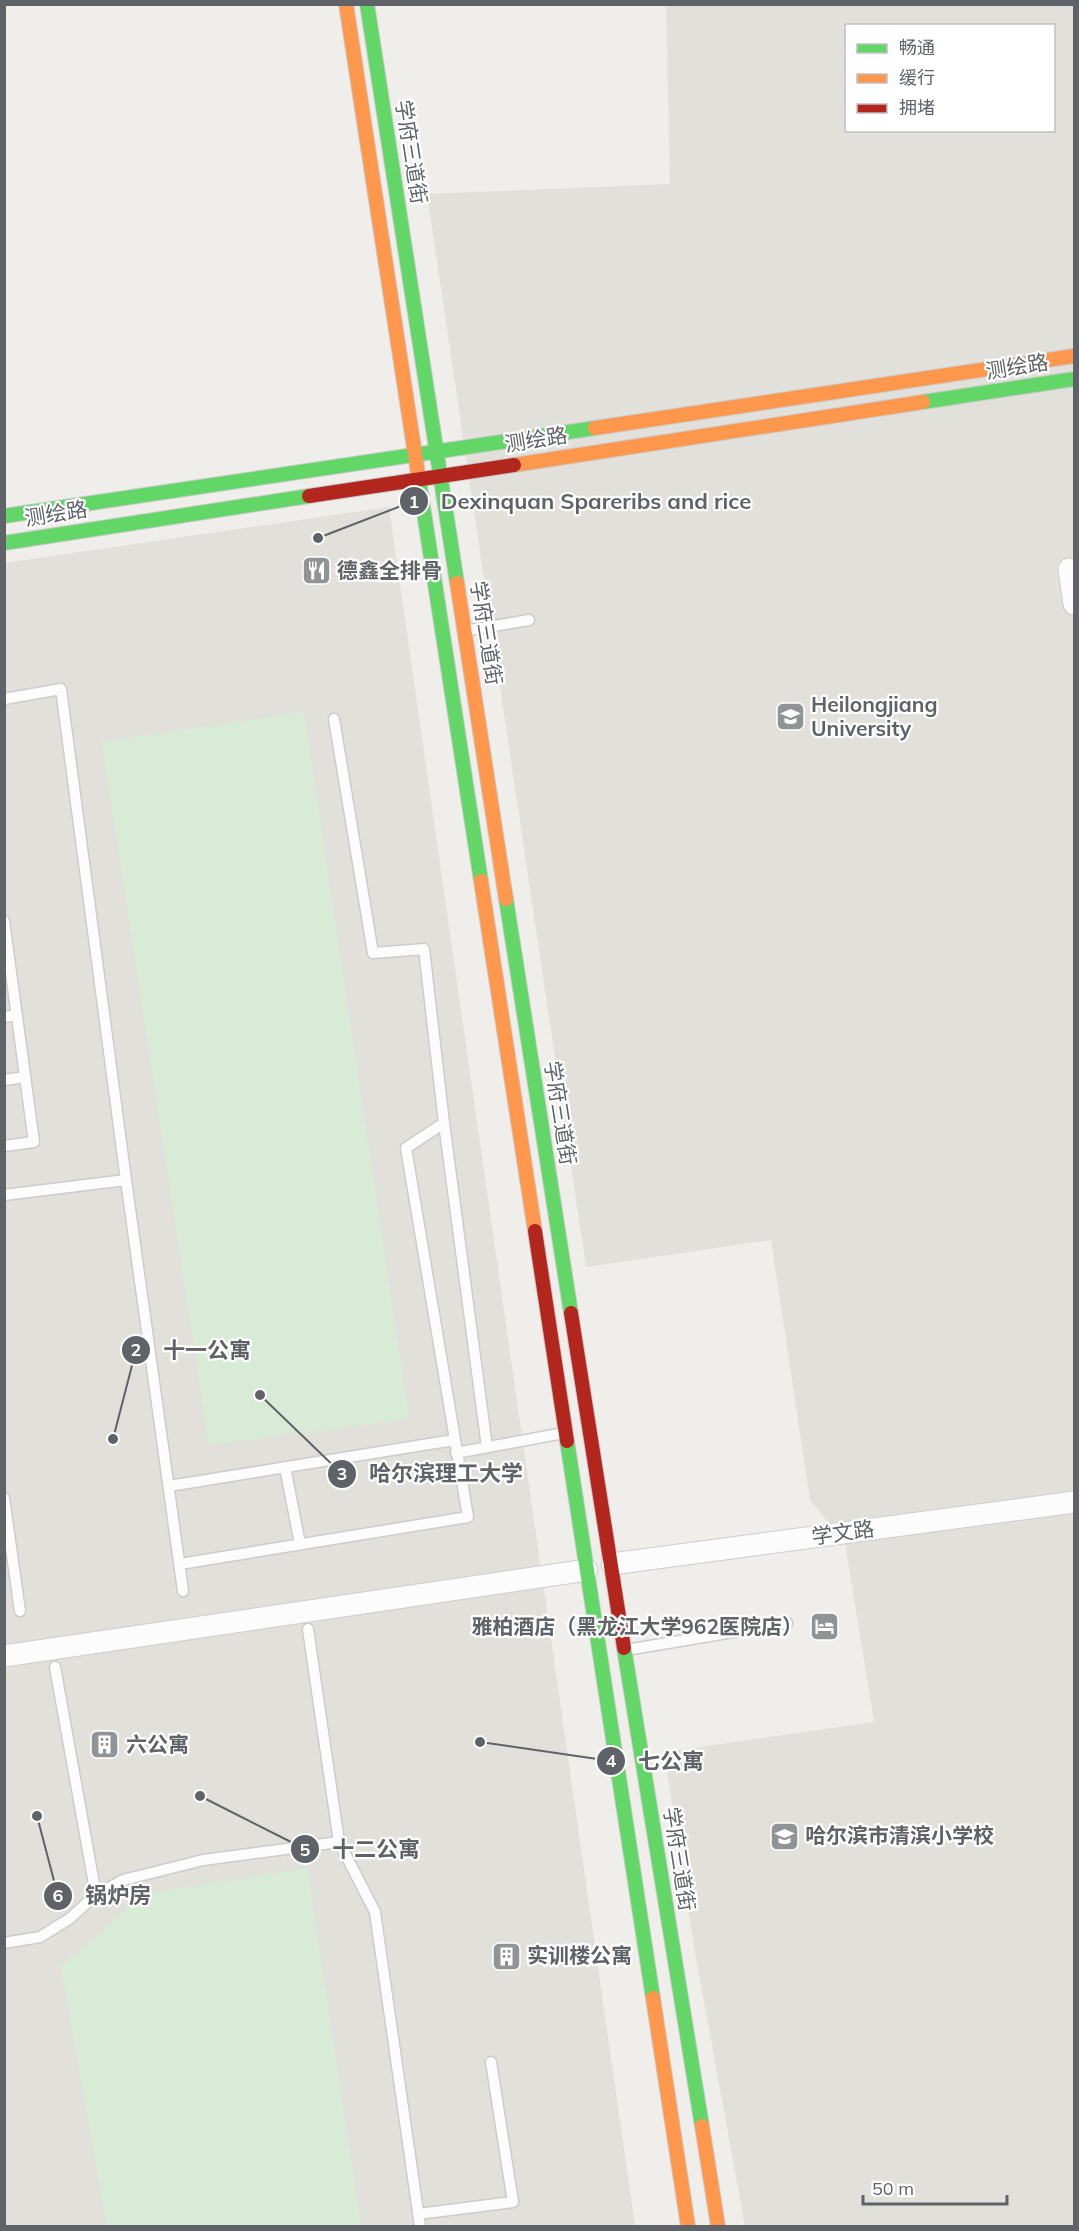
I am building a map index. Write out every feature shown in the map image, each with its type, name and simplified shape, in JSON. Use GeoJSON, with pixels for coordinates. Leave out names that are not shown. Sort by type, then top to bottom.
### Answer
{"type":"FeatureCollection","features":[{"type":"Feature","properties":{"kind":"main road","name":"学府三道街"},"geometry":{"type":"LineString","coordinates":[[346,4],[564,1433],[688,2226]]}},
{"type":"Feature","properties":{"kind":"main road","name":"学府三道街"},"geometry":{"type":"LineString","coordinates":[[367,4],[612,1564],[623,1650],[718,2226]]}},
{"type":"Feature","properties":{"kind":"main road","name":"测绘路"},"geometry":{"type":"LineString","coordinates":[[4,516],[1074,356]]}},
{"type":"Feature","properties":{"kind":"main road","name":"测绘路"},"geometry":{"type":"LineString","coordinates":[[4,543],[1074,379]]}},
{"type":"Feature","properties":{"kind":"street"},"geometry":{"type":"LineString","coordinates":[[1069,569],[1074,604]]}},
{"type":"Feature","properties":{"kind":"street","name":"学文路"},"geometry":{"type":"LineString","coordinates":[[612,1564],[1074,1502]]}},
{"type":"Feature","properties":{"kind":"street"},"geometry":{"type":"LineString","coordinates":[[4,1656],[587,1570]]}},
{"type":"Feature","properties":{"kind":"lane"},"geometry":{"type":"LineString","coordinates":[[464,631],[529,620]]}},
{"type":"Feature","properties":{"kind":"lane"},"geometry":{"type":"LineString","coordinates":[[4,699],[61,689],[183,1591]]}},
{"type":"Feature","properties":{"kind":"lane"},"geometry":{"type":"LineString","coordinates":[[334,719],[373,953],[424,949],[444,1123],[487,1448]]}},
{"type":"Feature","properties":{"kind":"lane"},"geometry":{"type":"LineString","coordinates":[[4,921],[34,1142],[4,1146]]}},
{"type":"Feature","properties":{"kind":"lane"},"geometry":{"type":"LineString","coordinates":[[4,1017],[17,1015]]}},
{"type":"Feature","properties":{"kind":"lane"},"geometry":{"type":"LineString","coordinates":[[4,1080],[25,1077]]}},
{"type":"Feature","properties":{"kind":"lane"},"geometry":{"type":"LineString","coordinates":[[180,1564],[468,1517],[406,1148],[444,1123]]}},
{"type":"Feature","properties":{"kind":"lane"},"geometry":{"type":"LineString","coordinates":[[4,1195],[126,1180]]}},
{"type":"Feature","properties":{"kind":"lane"},"geometry":{"type":"LineString","coordinates":[[456,1454],[564,1433]]}},
{"type":"Feature","properties":{"kind":"lane"},"geometry":{"type":"LineString","coordinates":[[169,1486],[454,1440]]}},
{"type":"Feature","properties":{"kind":"lane"},"geometry":{"type":"LineString","coordinates":[[285,1467],[300,1544]]}},
{"type":"Feature","properties":{"kind":"lane"},"geometry":{"type":"LineString","coordinates":[[4,1498],[20,1611]]}},
{"type":"Feature","properties":{"kind":"lane"},"geometry":{"type":"LineString","coordinates":[[623,1650],[787,1623]]}},
{"type":"Feature","properties":{"kind":"lane"},"geometry":{"type":"LineString","coordinates":[[308,1629],[339,1842],[375,1912],[420,2226]]}},
{"type":"Feature","properties":{"kind":"lane"},"geometry":{"type":"LineString","coordinates":[[56,1667],[96,1894]]}},
{"type":"Feature","properties":{"kind":"lane"},"geometry":{"type":"LineString","coordinates":[[4,1943],[40,1937],[69,1919],[96,1894],[123,1880],[203,1860],[339,1842]]}},
{"type":"Feature","properties":{"kind":"lane"},"geometry":{"type":"LineString","coordinates":[[418,2214],[513,2202],[490,2062]]}},
{"type":"Feature","properties":{"kind":"shaded area","name":"Heilongjiang University"},"geometry":{"type":"Polygon","coordinates":[[[666,5],[1074,5],[1074,2226],[745,2226],[694,1947],[664,1752],[874,1722],[845,1542],[810,1500],[771,1240],[586,1267],[427,194],[670,184],[666,5]]]}},
{"type":"Feature","properties":{"kind":"shaded area"},"geometry":{"type":"Polygon","coordinates":[[[389,507],[635,2226],[5,2226],[4,563],[389,507]]]}},
{"type":"Feature","properties":{"kind":"green space"},"geometry":{"type":"Polygon","coordinates":[[[304,712],[409,1419],[209,1445],[102,742],[304,712]]]}},
{"type":"Feature","properties":{"kind":"green space"},"geometry":{"type":"Polygon","coordinates":[[[307,1868],[361,2226],[107,2226],[61,1967],[144,1894],[307,1868]]]}},
{"type":"Feature","properties":{"kind":"traffic: fast"},"geometry":{"type":"LineString","coordinates":[[367,4],[457,583]]}},
{"type":"Feature","properties":{"kind":"traffic: fast"},"geometry":{"type":"LineString","coordinates":[[923,402],[1074,379]]}},
{"type":"Feature","properties":{"kind":"traffic: fast"},"geometry":{"type":"LineString","coordinates":[[4,516],[595,428]]}},
{"type":"Feature","properties":{"kind":"traffic: fast"},"geometry":{"type":"LineString","coordinates":[[418,474],[481,881]]}},
{"type":"Feature","properties":{"kind":"traffic: fast"},"geometry":{"type":"LineString","coordinates":[[4,543],[309,496]]}},
{"type":"Feature","properties":{"kind":"traffic: fast"},"geometry":{"type":"LineString","coordinates":[[506,899],[571,1313]]}},
{"type":"Feature","properties":{"kind":"traffic: fast"},"geometry":{"type":"LineString","coordinates":[[567,1441],[653,1998]]}},
{"type":"Feature","properties":{"kind":"traffic: fast"},"geometry":{"type":"LineString","coordinates":[[624,1648],[702,2126]]}},
{"type":"Feature","properties":{"kind":"traffic: slow"},"geometry":{"type":"LineString","coordinates":[[346,4],[418,474]]}},
{"type":"Feature","properties":{"kind":"traffic: slow"},"geometry":{"type":"LineString","coordinates":[[595,428],[1074,356]]}},
{"type":"Feature","properties":{"kind":"traffic: slow"},"geometry":{"type":"LineString","coordinates":[[514,465],[923,402]]}},
{"type":"Feature","properties":{"kind":"traffic: slow"},"geometry":{"type":"LineString","coordinates":[[457,583],[506,899]]}},
{"type":"Feature","properties":{"kind":"traffic: slow"},"geometry":{"type":"LineString","coordinates":[[481,881],[535,1231]]}},
{"type":"Feature","properties":{"kind":"traffic: slow"},"geometry":{"type":"LineString","coordinates":[[653,1998],[688,2226]]}},
{"type":"Feature","properties":{"kind":"traffic: slow"},"geometry":{"type":"LineString","coordinates":[[702,2126],[718,2226]]}},
{"type":"Feature","properties":{"kind":"traffic: jam"},"geometry":{"type":"LineString","coordinates":[[309,496],[514,465]]}},
{"type":"Feature","properties":{"kind":"traffic: jam"},"geometry":{"type":"LineString","coordinates":[[535,1231],[567,1441]]}},
{"type":"Feature","properties":{"kind":"traffic: jam"},"geometry":{"type":"LineString","coordinates":[[571,1313],[624,1648]]}},
{"type":"Feature","properties":{"kind":"place","name":"Dexinquan Spareribs and rice"},"geometry":{"type":"Point","coordinates":[318,538]}},
{"type":"Feature","properties":{"kind":"place","name":"德鑫全排骨"},"geometry":{"type":"Point","coordinates":[316,571]}},
{"type":"Feature","properties":{"kind":"place","name":"Heilongjiang University"},"geometry":{"type":"Point","coordinates":[790,717]}},
{"type":"Feature","properties":{"kind":"place","name":"哈尔滨理工大学"},"geometry":{"type":"Point","coordinates":[260,1395]}},
{"type":"Feature","properties":{"kind":"place","name":"十一公寓"},"geometry":{"type":"Point","coordinates":[113,1439]}},
{"type":"Feature","properties":{"kind":"place","name":"雅柏酒店（黑龙江大学962医院店）"},"geometry":{"type":"Point","coordinates":[824,1627]}},
{"type":"Feature","properties":{"kind":"place","name":"七公寓"},"geometry":{"type":"Point","coordinates":[480,1742]}},
{"type":"Feature","properties":{"kind":"place","name":"六公寓"},"geometry":{"type":"Point","coordinates":[105,1745]}},
{"type":"Feature","properties":{"kind":"place","name":"十二公寓"},"geometry":{"type":"Point","coordinates":[200,1796]}},
{"type":"Feature","properties":{"kind":"place","name":"锅炉房"},"geometry":{"type":"Point","coordinates":[37,1816]}},
{"type":"Feature","properties":{"kind":"place","name":"哈尔滨市清滨小学校"},"geometry":{"type":"Point","coordinates":[784,1836]}},
{"type":"Feature","properties":{"kind":"place","name":"实训楼公寓"},"geometry":{"type":"Point","coordinates":[506,1956]}}]}
